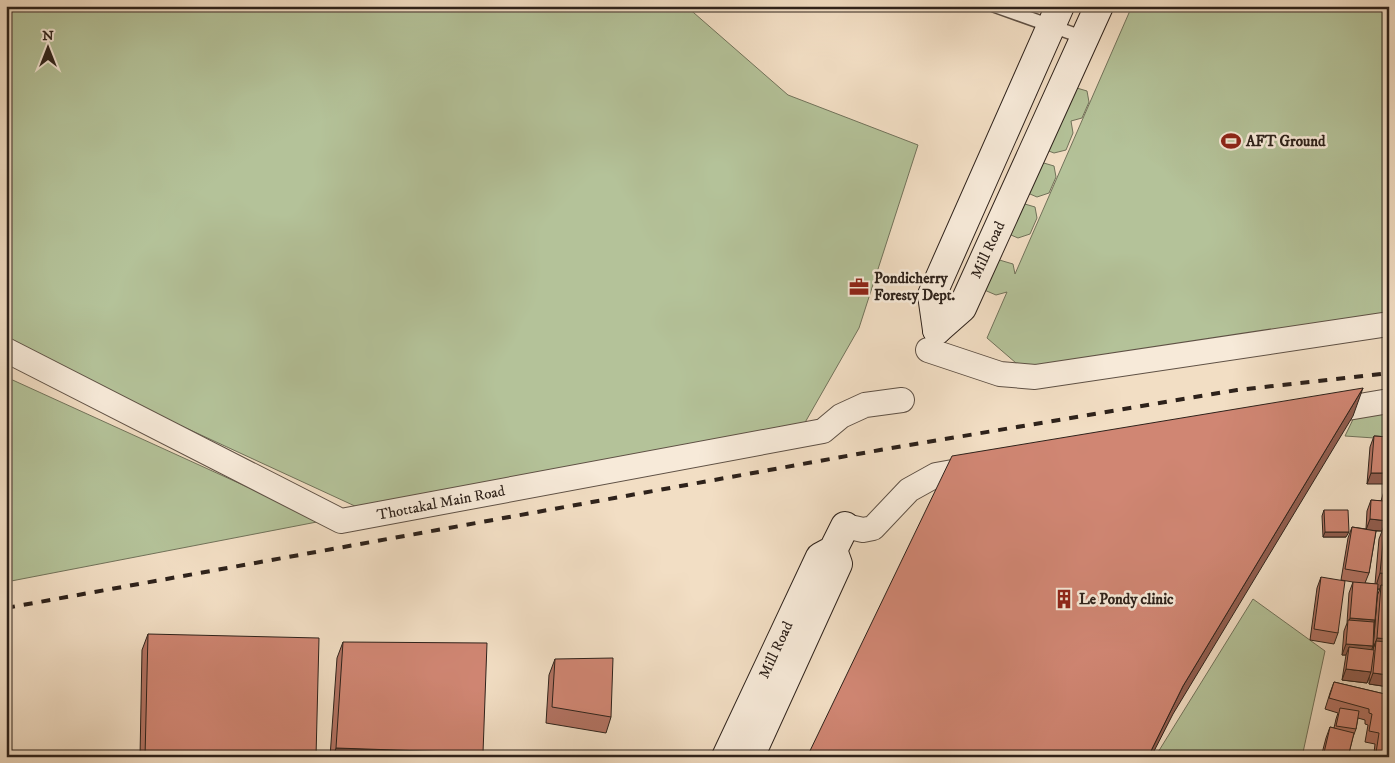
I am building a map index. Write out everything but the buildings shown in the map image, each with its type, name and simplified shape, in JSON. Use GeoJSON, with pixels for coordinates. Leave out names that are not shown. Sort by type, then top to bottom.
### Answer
{"type":"FeatureCollection","features":[{"type":"Feature","properties":{"kind":"main road","name":"Mill Road"},"geometry":{"type":"LineString","coordinates":[[1056,16],[932,295],[937,330],[962,308],[1099,6]]}},
{"type":"Feature","properties":{"kind":"main road","name":"Mill Road"},"geometry":{"type":"LineString","coordinates":[[726,757],[820,557],[839,538]]}},
{"type":"Feature","properties":{"kind":"main road","name":"Mill Road"},"geometry":{"type":"LineString","coordinates":[[750,757],[838,564],[839,538]]}},
{"type":"Feature","properties":{"kind":"street"},"geometry":{"type":"LineString","coordinates":[[928,350],[1000,374],[1035,377],[1389,324]]}},
{"type":"Feature","properties":{"kind":"street","name":"Thottakal Main Road"},"geometry":{"type":"LineString","coordinates":[[6,350],[341,521],[823,432],[841,416],[864,405],[902,400]]}},
{"type":"Feature","properties":{"kind":"street"},"geometry":{"type":"LineString","coordinates":[[1300,416],[1389,402]]}},
{"type":"Feature","properties":{"kind":"street"},"geometry":{"type":"LineString","coordinates":[[839,538],[873,528],[909,490],[936,475],[995,465]]}},
{"type":"Feature","properties":{"kind":"lane"},"geometry":{"type":"LineString","coordinates":[[995,6],[1056,16],[1085,38]]}},
{"type":"Feature","properties":{"kind":"green space"},"geometry":{"type":"Polygon","coordinates":[[[6,6],[686,6],[788,95],[918,145],[859,328],[803,426],[357,507],[6,345],[6,6]]]}},
{"type":"Feature","properties":{"kind":"green space","name":"AFT Ground"},"geometry":{"type":"Polygon","coordinates":[[[1132,6],[1389,6],[1389,320],[1053,369],[1016,363],[987,338],[1007,292],[996,295],[982,289],[996,259],[1013,264],[1015,274],[1132,6]]]}},
{"type":"Feature","properties":{"kind":"green space"},"geometry":{"type":"Polygon","coordinates":[[[1070,86],[1087,91],[1089,102],[1082,118],[1071,121],[1073,133],[1066,150],[1054,153],[1041,148],[1063,119],[1070,86]]]}},
{"type":"Feature","properties":{"kind":"green space"},"geometry":{"type":"Polygon","coordinates":[[[1037,161],[1054,166],[1056,177],[1049,193],[1037,197],[1023,191],[1037,161]]]}},
{"type":"Feature","properties":{"kind":"green space"},"geometry":{"type":"Polygon","coordinates":[[[1018,202],[1035,207],[1037,218],[1030,234],[1018,238],[1004,232],[1018,202]]]}},
{"type":"Feature","properties":{"kind":"green space"},"geometry":{"type":"Polygon","coordinates":[[[6,377],[322,521],[6,582],[6,377]]]}},
{"type":"Feature","properties":{"kind":"green space"},"geometry":{"type":"Polygon","coordinates":[[[1389,407],[1389,439],[1345,436],[1357,411],[1389,407]]]}},
{"type":"Feature","properties":{"kind":"green space"},"geometry":{"type":"Polygon","coordinates":[[[1253,599],[1325,651],[1302,757],[1155,757],[1253,599]]]}},
{"type":"Feature","properties":{"kind":"railway"},"geometry":{"type":"LineString","coordinates":[[6,608],[880,450],[1237,390],[1389,373]]}},
{"type":"Feature","properties":{"kind":"place","name":"AFT Ground"},"geometry":{"type":"Point","coordinates":[1231,141]}},
{"type":"Feature","properties":{"kind":"place","name":"Pondicherry Foresty Dept."},"geometry":{"type":"Point","coordinates":[859,287]}},
{"type":"Feature","properties":{"kind":"place","name":"Le Pondy clinic"},"geometry":{"type":"Point","coordinates":[1064,599]}}]}
